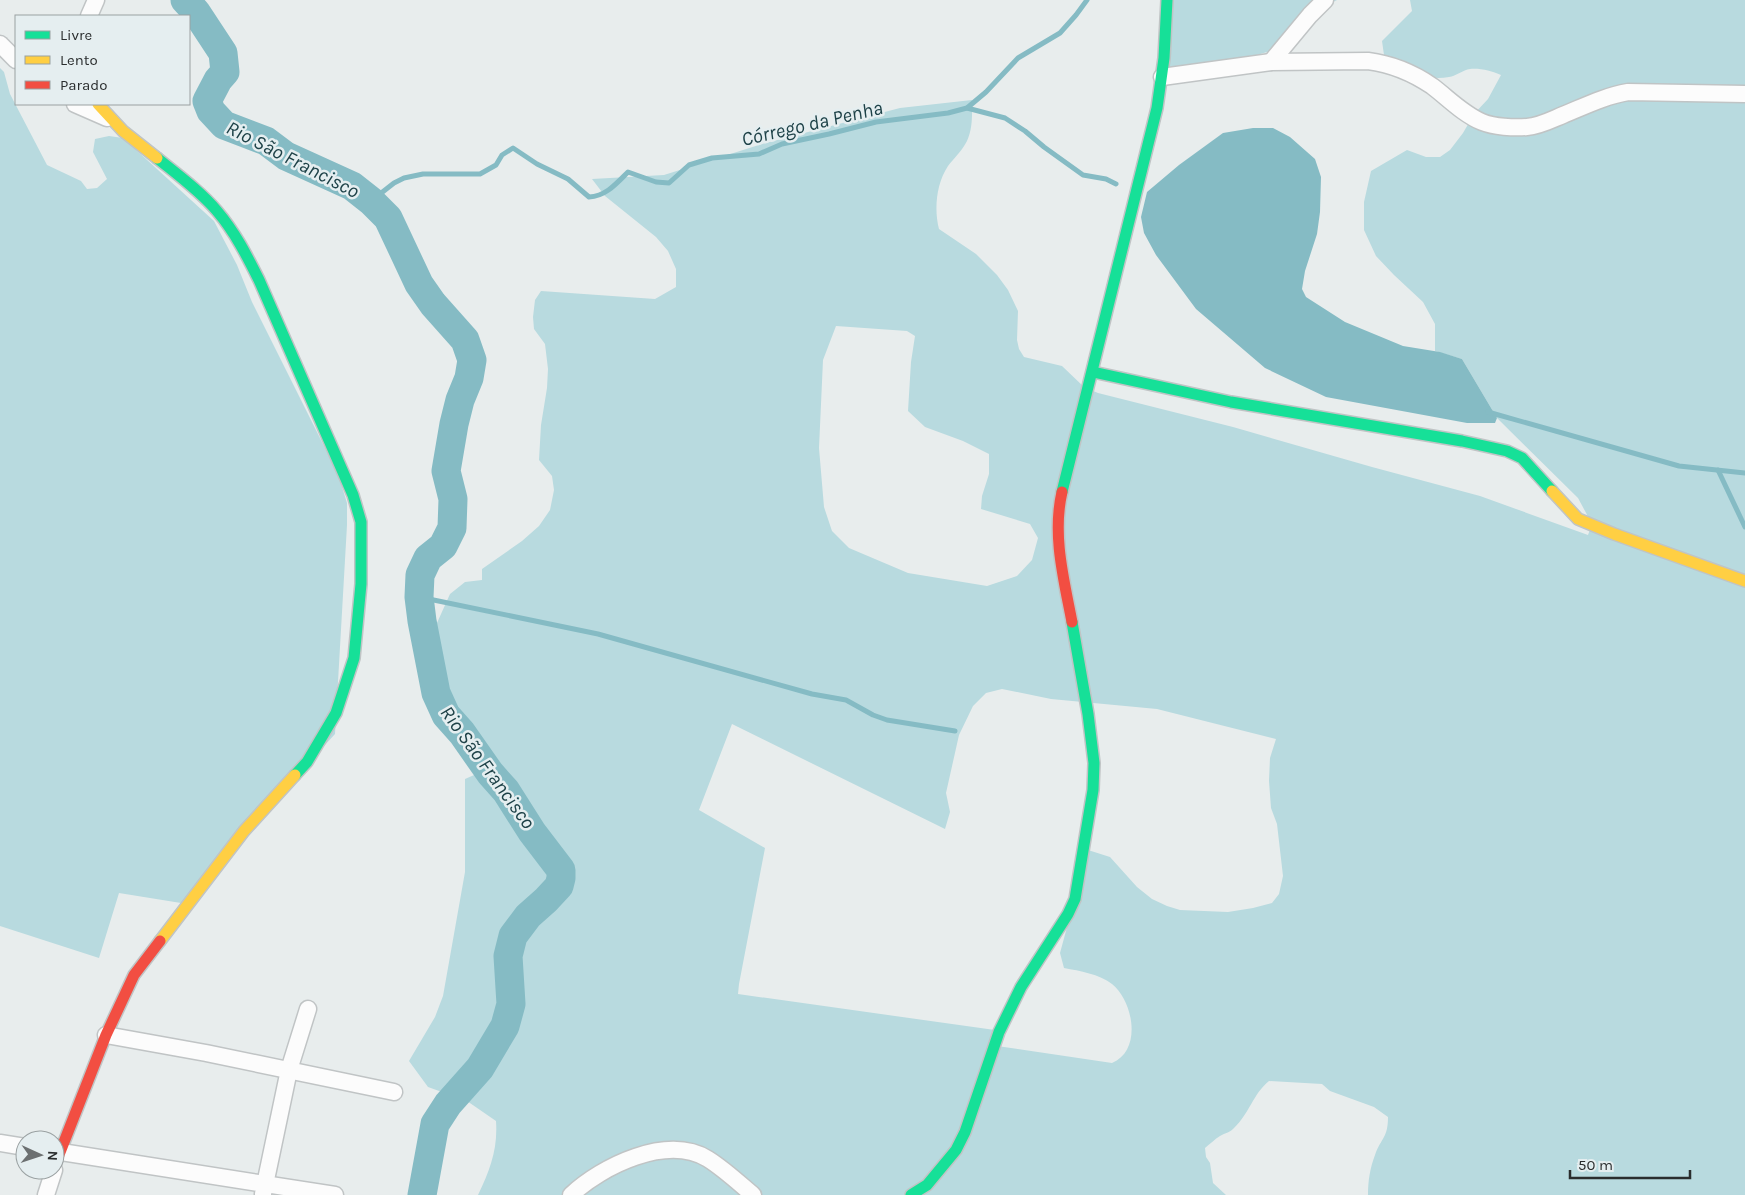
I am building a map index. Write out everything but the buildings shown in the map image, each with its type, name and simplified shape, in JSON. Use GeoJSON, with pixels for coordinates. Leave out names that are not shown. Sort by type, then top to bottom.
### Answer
{"type":"FeatureCollection","features":[{"type":"Feature","properties":{"kind":"street"},"geometry":{"type":"LineString","coordinates":[[89,15],[96,0]]}},
{"type":"Feature","properties":{"kind":"street"},"geometry":{"type":"LineString","coordinates":[[911,1195],[927,1185],[956,1150],[965,1132],[999,1032],[1021,987],[1068,914],[1080,882],[1093,790],[1094,762],[1088,714],[1059,551],[1058,509],[1157,108],[1164,58],[1167,0]]}},
{"type":"Feature","properties":{"kind":"street"},"geometry":{"type":"LineString","coordinates":[[1271,62],[1325,0]]}},
{"type":"Feature","properties":{"kind":"street"},"geometry":{"type":"LineString","coordinates":[[0,44],[15,59]]}},
{"type":"Feature","properties":{"kind":"street"},"geometry":{"type":"LineString","coordinates":[[1162,77],[1271,62],[1381,62],[1396,66],[1430,85],[1463,111],[1481,122],[1494,125],[1526,127],[1540,125],[1613,94],[1628,92],[1745,94]]}},
{"type":"Feature","properties":{"kind":"street"},"geometry":{"type":"LineString","coordinates":[[77,105],[109,118]]}},
{"type":"Feature","properties":{"kind":"street"},"geometry":{"type":"LineString","coordinates":[[65,1134],[106,1035],[134,975],[244,831],[308,762],[336,713],[354,658],[362,554],[361,522],[353,495],[248,257],[231,230],[211,204],[190,184],[109,118],[99,105]]}},
{"type":"Feature","properties":{"kind":"street"},"geometry":{"type":"LineString","coordinates":[[1093,372],[1232,402],[1462,441],[1507,451],[1522,458],[1578,519],[1614,534],[1745,581]]}},
{"type":"Feature","properties":{"kind":"street"},"geometry":{"type":"LineString","coordinates":[[264,1189],[289,1070],[308,1009]]}},
{"type":"Feature","properties":{"kind":"street"},"geometry":{"type":"LineString","coordinates":[[106,1035],[206,1053],[394,1092]]}},
{"type":"Feature","properties":{"kind":"street"},"geometry":{"type":"LineString","coordinates":[[0,1143],[15,1145]]}},
{"type":"Feature","properties":{"kind":"street"},"geometry":{"type":"LineString","coordinates":[[571,1195],[598,1174],[623,1161],[650,1153],[672,1150],[693,1153],[708,1158],[754,1195]]}},
{"type":"Feature","properties":{"kind":"street"},"geometry":{"type":"LineString","coordinates":[[65,1157],[264,1189],[335,1195]]}},
{"type":"Feature","properties":{"kind":"street"},"geometry":{"type":"LineString","coordinates":[[46,1195],[51,1180]]}},
{"type":"Feature","properties":{"kind":"shaded area"},"geometry":{"type":"Polygon","coordinates":[[[1160,0],[1337,0],[1310,26],[1284,47],[1230,63],[1161,71],[1160,0]]]}},
{"type":"Feature","properties":{"kind":"shaded area"},"geometry":{"type":"Polygon","coordinates":[[[1410,0],[1745,0],[1745,1195],[1368,1195],[1372,1165],[1377,1149],[1385,1134],[1388,1117],[1374,1107],[1330,1091],[1322,1084],[1269,1081],[1259,1092],[1244,1117],[1233,1129],[1218,1137],[1205,1148],[1206,1157],[1210,1163],[1213,1183],[1226,1195],[478,1195],[492,1159],[496,1141],[496,1121],[467,1101],[428,1087],[409,1061],[435,1017],[443,996],[465,872],[465,779],[481,772],[478,753],[463,732],[453,722],[447,710],[447,695],[441,675],[432,662],[428,643],[450,594],[465,582],[482,580],[482,569],[522,541],[539,526],[550,510],[554,490],[552,476],[539,460],[548,369],[545,344],[534,329],[533,317],[535,300],[541,291],[655,299],[676,287],[676,269],[668,251],[656,237],[605,196],[592,179],[664,175],[762,144],[900,108],[972,100],[972,121],[969,136],[963,148],[948,166],[941,181],[936,205],[937,222],[939,229],[976,254],[997,275],[1008,290],[1018,311],[1017,340],[1019,349],[1024,357],[1062,366],[1084,387],[1098,393],[1233,427],[1480,496],[1588,535],[1592,524],[1578,498],[1497,418],[1462,359],[1435,351],[1435,324],[1423,302],[1376,256],[1364,230],[1364,202],[1371,171],[1407,150],[1426,157],[1440,157],[1450,150],[1474,114],[1488,99],[1501,75],[1486,70],[1474,69],[1449,77],[1431,78],[1415,73],[1384,55],[1382,41],[1412,11],[1410,0]],[[836,326],[823,360],[819,448],[824,507],[832,531],[849,548],[908,573],[987,586],[1017,576],[1032,560],[1038,538],[1030,524],[981,509],[982,496],[989,474],[989,454],[963,441],[925,427],[908,411],[911,362],[915,336],[907,331],[836,326]],[[1002,689],[986,693],[973,706],[959,735],[946,793],[950,812],[945,829],[732,724],[699,810],[765,848],[738,994],[1002,1031],[997,1046],[1112,1063],[1122,1057],[1128,1048],[1131,1037],[1132,1026],[1126,1002],[1120,992],[1107,981],[1089,973],[1064,968],[1060,953],[1088,850],[1110,857],[1137,887],[1152,899],[1180,910],[1228,912],[1253,908],[1272,903],[1279,894],[1283,876],[1277,824],[1271,808],[1269,781],[1270,758],[1276,739],[1157,709],[1051,699],[1002,689]]]}},
{"type":"Feature","properties":{"kind":"shaded area"},"geometry":{"type":"Polygon","coordinates":[[[0,68],[4,72],[15,105],[47,165],[81,181],[87,189],[97,188],[107,179],[93,152],[95,139],[109,136],[123,138],[214,221],[237,265],[252,302],[338,474],[347,503],[347,525],[335,734],[181,903],[119,893],[99,958],[0,926],[0,68]]]}},
{"type":"Feature","properties":{"kind":"shaded area"},"geometry":{"type":"Polygon","coordinates":[[[1253,128],[1273,128],[1290,137],[1315,159],[1321,177],[1317,234],[1305,271],[1302,289],[1306,297],[1345,322],[1403,346],[1440,352],[1462,359],[1497,418],[1495,423],[1467,423],[1326,397],[1265,368],[1196,309],[1156,255],[1144,233],[1141,217],[1147,192],[1179,165],[1223,133],[1253,128]]]}},
{"type":"Feature","properties":{"kind":"waterway","name":"Rio São Francisco"},"geometry":{"type":"LineString","coordinates":[[185,0],[196,12],[223,53],[225,72],[218,80],[207,101],[211,111],[224,125],[266,141],[286,156],[352,186],[371,201],[388,218],[419,284],[433,304],[465,340],[472,360],[469,378],[460,400],[454,424],[446,471],[453,499],[452,528],[443,546],[428,558],[420,575],[419,597],[422,621],[436,693],[446,715],[506,791],[532,832],[561,870],[561,878],[559,886],[528,916],[513,936],[508,956],[511,1004],[505,1026],[480,1068],[448,1104],[435,1124],[422,1195]]}},
{"type":"Feature","properties":{"kind":"waterway","name":"Córrego da Penha"},"geometry":{"type":"LineString","coordinates":[[371,201],[394,183],[404,178],[423,174],[480,174],[496,165],[502,155],[513,148],[537,164],[568,179],[589,197],[606,192],[628,172],[656,182],[669,183],[689,165],[712,158],[759,154],[782,144],[876,122],[948,113],[967,108],[986,92],[1018,58],[1060,33],[1087,0]]}},
{"type":"Feature","properties":{"kind":"waterway"},"geometry":{"type":"LineString","coordinates":[[967,108],[1005,118],[1083,175],[1106,179],[1116,184]]}},
{"type":"Feature","properties":{"kind":"waterway"},"geometry":{"type":"LineString","coordinates":[[1488,412],[1679,466],[1745,473]]}},
{"type":"Feature","properties":{"kind":"waterway"},"geometry":{"type":"LineString","coordinates":[[1718,470],[1745,527]]}},
{"type":"Feature","properties":{"kind":"waterway"},"geometry":{"type":"LineString","coordinates":[[419,597],[598,634],[812,694],[846,700],[873,715],[887,720],[955,731]]}},
{"type":"Feature","properties":{"kind":"traffic: fast"},"geometry":{"type":"LineString","coordinates":[[1062,492],[1157,108],[1164,58],[1167,0]]}},
{"type":"Feature","properties":{"kind":"traffic: fast"},"geometry":{"type":"LineString","coordinates":[[157,158],[210,204],[229,227],[245,253],[259,280],[353,495],[361,522],[361,584],[354,658],[336,713],[307,762],[295,775]]}},
{"type":"Feature","properties":{"kind":"traffic: fast"},"geometry":{"type":"LineString","coordinates":[[1093,372],[1231,402],[1462,441],[1507,451],[1522,458],[1552,491]]}},
{"type":"Feature","properties":{"kind":"traffic: fast"},"geometry":{"type":"LineString","coordinates":[[911,1195],[927,1185],[956,1150],[965,1132],[999,1032],[1021,987],[1068,914],[1075,899],[1093,790],[1094,763],[1088,714],[1072,622]]}},
{"type":"Feature","properties":{"kind":"traffic: slow"},"geometry":{"type":"LineString","coordinates":[[99,105],[123,131],[157,158]]}},
{"type":"Feature","properties":{"kind":"traffic: slow"},"geometry":{"type":"LineString","coordinates":[[1552,491],[1578,519],[1614,534],[1745,581]]}},
{"type":"Feature","properties":{"kind":"traffic: slow"},"geometry":{"type":"LineString","coordinates":[[160,941],[244,831],[295,775]]}},
{"type":"Feature","properties":{"kind":"traffic: jam"},"geometry":{"type":"LineString","coordinates":[[1062,492],[1058,525],[1060,557],[1072,622]]}},
{"type":"Feature","properties":{"kind":"traffic: jam"},"geometry":{"type":"LineString","coordinates":[[65,1140],[106,1035],[134,975],[160,941]]}}]}
